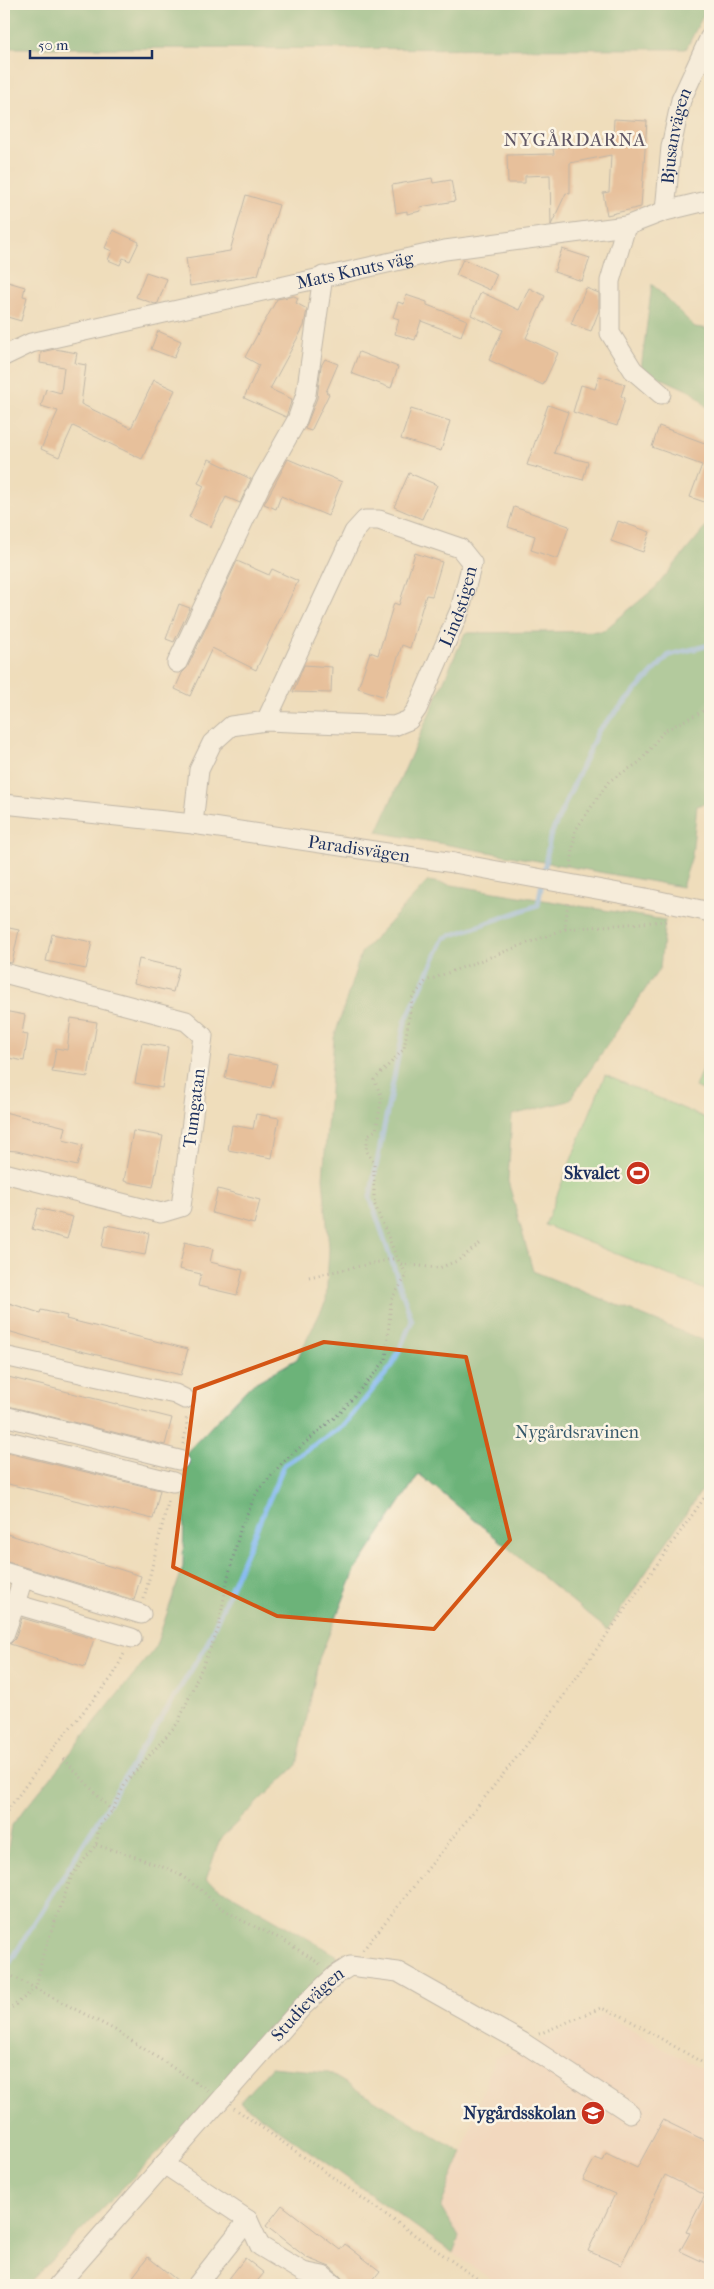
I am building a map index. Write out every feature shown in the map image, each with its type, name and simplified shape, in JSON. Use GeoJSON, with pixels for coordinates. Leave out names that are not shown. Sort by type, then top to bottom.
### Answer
{"type":"FeatureCollection","features":[{"type":"Feature","properties":{"kind":"street","name":"Bjusanvägen"},"geometry":{"type":"LineString","coordinates":[[665,211],[670,147],[681,100],[710,37]]}},
{"type":"Feature","properties":{"kind":"street","name":"Mats Knuts väg"},"geometry":{"type":"LineString","coordinates":[[4,356],[31,343],[323,276],[445,250],[626,226],[665,211],[710,200]]}},
{"type":"Feature","properties":{"kind":"street"},"geometry":{"type":"LineString","coordinates":[[626,226],[610,281],[610,333],[633,370],[661,394]]}},
{"type":"Feature","properties":{"kind":"street"},"geometry":{"type":"LineString","coordinates":[[176,663],[261,484],[297,420],[306,394],[323,276]]}},
{"type":"Feature","properties":{"kind":"street","name":"Lindstigen"},"geometry":{"type":"LineString","coordinates":[[193,824],[199,770],[212,743],[231,726],[266,721],[394,726],[409,720],[417,709],[460,610],[472,562],[460,548],[379,520],[365,520],[354,532],[266,721]]}},
{"type":"Feature","properties":{"kind":"street","name":"Paradisvägen"},"geometry":{"type":"LineString","coordinates":[[4,804],[193,824],[454,864],[646,898],[710,912]]}},
{"type":"Feature","properties":{"kind":"street","name":"Tumgatan"},"geometry":{"type":"LineString","coordinates":[[4,973],[186,1021],[203,1036],[181,1207],[161,1213],[4,1173]]}},
{"type":"Feature","properties":{"kind":"street"},"geometry":{"type":"LineString","coordinates":[[4,1356],[175,1394],[185,1399]]}},
{"type":"Feature","properties":{"kind":"street"},"geometry":{"type":"LineString","coordinates":[[4,1416],[179,1460]]}},
{"type":"Feature","properties":{"kind":"street"},"geometry":{"type":"LineString","coordinates":[[4,1440],[173,1482]]}},
{"type":"Feature","properties":{"kind":"street"},"geometry":{"type":"LineString","coordinates":[[4,1572],[141,1614]]}},
{"type":"Feature","properties":{"kind":"street"},"geometry":{"type":"LineString","coordinates":[[4,1636],[23,1578]]}},
{"type":"Feature","properties":{"kind":"street"},"geometry":{"type":"LineString","coordinates":[[14,1604],[132,1638]]}},
{"type":"Feature","properties":{"kind":"street","name":"Studievägen"},"geometry":{"type":"LineString","coordinates":[[58,2285],[303,2006],[343,1970],[398,1972],[522,2042],[630,2113]]}},
{"type":"Feature","properties":{"kind":"street"},"geometry":{"type":"LineString","coordinates":[[164,2164],[248,2220],[260,2246],[302,2278],[322,2276],[334,2285]]}},
{"type":"Feature","properties":{"kind":"street"},"geometry":{"type":"LineString","coordinates":[[197,2285],[248,2220]]}},
{"type":"Feature","properties":{"kind":"path"},"geometry":{"type":"LineString","coordinates":[[575,831],[609,782],[640,762],[664,731],[709,708],[710,698]]}},
{"type":"Feature","properties":{"kind":"path"},"geometry":{"type":"LineString","coordinates":[[4,2014],[36,1988],[43,1954],[72,1875],[96,1845],[99,1826],[112,1811],[126,1782],[178,1723],[218,1630],[228,1577],[241,1527],[257,1492],[283,1462],[341,1412],[386,1360],[391,1300],[407,1275],[397,1258],[374,1203],[374,1163],[366,1150],[368,1135],[376,1130],[382,1097],[374,1080],[404,1049],[412,998],[426,981],[565,929],[674,921]]}},
{"type":"Feature","properties":{"kind":"path"},"geometry":{"type":"LineString","coordinates":[[565,929],[566,922]]}},
{"type":"Feature","properties":{"kind":"path"},"geometry":{"type":"LineString","coordinates":[[401,1264],[439,1268],[457,1262],[480,1244]]}},
{"type":"Feature","properties":{"kind":"path"},"geometry":{"type":"LineString","coordinates":[[309,1277],[397,1258]]}},
{"type":"Feature","properties":{"kind":"path"},"geometry":{"type":"LineString","coordinates":[[96,1845],[136,1856],[176,1872],[200,1889],[217,1905],[241,1920],[343,1970],[544,1723],[710,1490]]}},
{"type":"Feature","properties":{"kind":"path"},"geometry":{"type":"LineString","coordinates":[[64,1759],[112,1811]]}},
{"type":"Feature","properties":{"kind":"path"},"geometry":{"type":"LineString","coordinates":[[4,1972],[115,2030],[221,2099],[486,2285]]}},
{"type":"Feature","properties":{"kind":"path"},"geometry":{"type":"LineString","coordinates":[[522,2042],[601,2008],[622,2016],[710,2067]]}},
{"type":"Feature","properties":{"kind":"highlighted area"},"geometry":{"type":"Polygon","coordinates":[[[324,1342],[466,1357],[510,1540],[434,1629],[277,1616],[173,1567],[195,1389],[324,1342]]]}},
{"type":"Feature","properties":{"kind":"shaded area","name":"Nygårdsskolan"},"geometry":{"type":"Polygon","coordinates":[[[605,2015],[710,2074],[710,2285],[499,2285],[453,2253],[459,2237],[441,2206],[462,2152],[494,2058],[605,2015]]]}},
{"type":"Feature","properties":{"kind":"green space"},"geometry":{"type":"Polygon","coordinates":[[[4,4],[709,4],[686,49],[4,48],[4,4]]]}},
{"type":"Feature","properties":{"kind":"green space"},"geometry":{"type":"Polygon","coordinates":[[[652,284],[695,327],[710,329],[710,411],[694,393],[641,369],[652,284]]]}},
{"type":"Feature","properties":{"kind":"green space"},"geometry":{"type":"Polygon","coordinates":[[[710,522],[710,802],[697,806],[692,856],[682,887],[377,832],[465,633],[603,631],[655,588],[710,522]]]}},
{"type":"Feature","properties":{"kind":"green space","name":"Nygårdsravinen"},"geometry":{"type":"Polygon","coordinates":[[[428,881],[665,920],[660,968],[569,1101],[512,1115],[508,1181],[533,1271],[710,1343],[710,1478],[607,1630],[419,1474],[355,1571],[319,1659],[297,1765],[220,1839],[206,1880],[338,1956],[220,2089],[27,2285],[4,2285],[4,1872],[12,1825],[155,1648],[183,1567],[185,1454],[251,1385],[297,1359],[326,1301],[329,1248],[323,1178],[334,1038],[361,953],[428,881]]]}},
{"type":"Feature","properties":{"kind":"green space"},"geometry":{"type":"Polygon","coordinates":[[[710,1048],[710,1093],[695,1087],[710,1048]]]}},
{"type":"Feature","properties":{"kind":"green space","name":"Skvalet"},"geometry":{"type":"Polygon","coordinates":[[[605,1075],[710,1120],[710,1292],[545,1225],[605,1075]]]}},
{"type":"Feature","properties":{"kind":"green space"},"geometry":{"type":"Polygon","coordinates":[[[271,2067],[327,2072],[462,2152],[441,2206],[459,2237],[453,2253],[240,2102],[271,2067]]]}},
{"type":"Feature","properties":{"kind":"building"},"geometry":{"type":"Polygon","coordinates":[[[614,119],[647,121],[641,207],[607,215],[603,193],[609,192],[611,155],[570,163],[570,194],[566,193],[551,225],[550,175],[525,176],[525,183],[508,183],[507,155],[554,154],[553,149],[613,137],[614,119]]]}},
{"type":"Feature","properties":{"kind":"building"},"geometry":{"type":"Polygon","coordinates":[[[432,178],[433,183],[451,180],[455,201],[420,207],[421,211],[407,214],[407,211],[396,213],[392,185],[432,178]]]}},
{"type":"Feature","properties":{"kind":"building"},"geometry":{"type":"Polygon","coordinates":[[[246,195],[279,205],[258,275],[190,286],[186,258],[230,251],[246,195]]]}},
{"type":"Feature","properties":{"kind":"building"},"geometry":{"type":"Polygon","coordinates":[[[113,230],[139,242],[130,261],[123,258],[120,265],[108,260],[112,251],[105,248],[113,230]]]}},
{"type":"Feature","properties":{"kind":"building"},"geometry":{"type":"Polygon","coordinates":[[[562,249],[590,258],[582,281],[554,272],[562,249]]]}},
{"type":"Feature","properties":{"kind":"building"},"geometry":{"type":"Polygon","coordinates":[[[463,259],[497,274],[490,290],[456,275],[463,259]]]}},
{"type":"Feature","properties":{"kind":"building"},"geometry":{"type":"Polygon","coordinates":[[[146,272],[167,279],[158,303],[155,304],[136,297],[146,272]]]}},
{"type":"Feature","properties":{"kind":"building"},"geometry":{"type":"Polygon","coordinates":[[[8,282],[25,287],[23,296],[27,297],[21,321],[4,316],[4,296],[8,282]]]}},
{"type":"Feature","properties":{"kind":"building"},"geometry":{"type":"Polygon","coordinates":[[[529,288],[545,296],[526,338],[558,353],[543,385],[489,360],[503,330],[471,315],[481,292],[519,310],[529,288]]]}},
{"type":"Feature","properties":{"kind":"building"},"geometry":{"type":"Polygon","coordinates":[[[586,288],[599,293],[599,311],[591,331],[571,324],[586,288]]]}},
{"type":"Feature","properties":{"kind":"building"},"geometry":{"type":"Polygon","coordinates":[[[406,295],[467,320],[461,336],[421,321],[415,340],[395,334],[399,319],[393,317],[398,302],[404,304],[406,295]]]}},
{"type":"Feature","properties":{"kind":"building"},"geometry":{"type":"Polygon","coordinates":[[[294,296],[298,298],[296,303],[307,309],[304,326],[270,389],[292,399],[286,417],[244,398],[259,365],[245,357],[277,299],[294,296]]]}},
{"type":"Feature","properties":{"kind":"building"},"geometry":{"type":"Polygon","coordinates":[[[158,331],[181,341],[174,358],[151,349],[158,331]]]}},
{"type":"Feature","properties":{"kind":"building"},"geometry":{"type":"Polygon","coordinates":[[[55,349],[77,353],[75,363],[86,365],[81,404],[131,428],[154,380],[175,390],[142,459],[73,426],[59,457],[41,449],[58,411],[41,406],[46,389],[61,393],[64,367],[40,363],[41,352],[55,349]]]}},
{"type":"Feature","properties":{"kind":"building"},"geometry":{"type":"Polygon","coordinates":[[[359,352],[398,367],[391,388],[351,373],[359,352]]]}},
{"type":"Feature","properties":{"kind":"building"},"geometry":{"type":"Polygon","coordinates":[[[325,359],[338,364],[326,392],[329,394],[311,431],[305,429],[317,398],[321,366],[325,359]]]}},
{"type":"Feature","properties":{"kind":"building"},"geometry":{"type":"Polygon","coordinates":[[[599,376],[625,384],[621,396],[625,398],[617,426],[573,412],[581,385],[595,389],[599,376]]]}},
{"type":"Feature","properties":{"kind":"building"},"geometry":{"type":"Polygon","coordinates":[[[548,405],[568,412],[554,453],[588,462],[583,480],[527,465],[548,405]]]}},
{"type":"Feature","properties":{"kind":"building"},"geometry":{"type":"Polygon","coordinates":[[[411,409],[450,421],[441,451],[401,439],[411,409]]]}},
{"type":"Feature","properties":{"kind":"building"},"geometry":{"type":"Polygon","coordinates":[[[659,426],[710,445],[710,504],[690,497],[702,465],[652,447],[659,426]]]}},
{"type":"Feature","properties":{"kind":"building"},"geometry":{"type":"Polygon","coordinates":[[[209,459],[251,479],[240,503],[226,497],[211,527],[189,517],[204,486],[198,483],[209,459]]]}},
{"type":"Feature","properties":{"kind":"building"},"geometry":{"type":"Polygon","coordinates":[[[288,459],[342,482],[328,516],[281,496],[276,509],[264,504],[288,459]]]}},
{"type":"Feature","properties":{"kind":"building"},"geometry":{"type":"Polygon","coordinates":[[[409,473],[437,485],[422,519],[394,507],[409,473]]]}},
{"type":"Feature","properties":{"kind":"building"},"geometry":{"type":"Polygon","coordinates":[[[514,507],[569,526],[558,559],[531,550],[535,536],[508,527],[514,507]]]}},
{"type":"Feature","properties":{"kind":"building"},"geometry":{"type":"Polygon","coordinates":[[[618,521],[650,532],[643,552],[611,541],[618,521]]]}},
{"type":"Feature","properties":{"kind":"building"},"geometry":{"type":"Polygon","coordinates":[[[415,553],[442,562],[432,596],[426,595],[410,648],[402,645],[385,697],[358,688],[370,652],[378,655],[394,603],[399,605],[415,553]]]}},
{"type":"Feature","properties":{"kind":"building"},"geometry":{"type":"Polygon","coordinates":[[[237,561],[269,575],[272,569],[298,581],[256,670],[212,648],[190,696],[175,689],[182,673],[187,668],[237,561]]]}},
{"type":"Feature","properties":{"kind":"building"},"geometry":{"type":"Polygon","coordinates":[[[179,604],[190,608],[174,642],[166,639],[179,604]]]}},
{"type":"Feature","properties":{"kind":"building"},"geometry":{"type":"Polygon","coordinates":[[[304,665],[332,667],[331,693],[293,692],[304,665]]]}},
{"type":"Feature","properties":{"kind":"building"},"geometry":{"type":"Polygon","coordinates":[[[4,927],[19,930],[12,963],[4,962],[4,927]]]}},
{"type":"Feature","properties":{"kind":"building"},"geometry":{"type":"Polygon","coordinates":[[[52,934],[92,942],[86,969],[46,961],[52,934]]]}},
{"type":"Feature","properties":{"kind":"building"},"geometry":{"type":"Polygon","coordinates":[[[139,959],[179,968],[173,992],[134,983],[139,959]]]}},
{"type":"Feature","properties":{"kind":"building"},"geometry":{"type":"Polygon","coordinates":[[[4,1011],[25,1015],[22,1034],[28,1035],[24,1061],[4,1057],[4,1011]]]}},
{"type":"Feature","properties":{"kind":"building"},"geometry":{"type":"Polygon","coordinates":[[[71,1018],[97,1022],[88,1077],[52,1072],[56,1048],[67,1050],[71,1018]]]}},
{"type":"Feature","properties":{"kind":"building"},"geometry":{"type":"Polygon","coordinates":[[[142,1043],[168,1047],[162,1088],[135,1083],[142,1043]]]}},
{"type":"Feature","properties":{"kind":"building"},"geometry":{"type":"Polygon","coordinates":[[[230,1054],[277,1064],[271,1088],[225,1078],[230,1054]]]}},
{"type":"Feature","properties":{"kind":"building"},"geometry":{"type":"Polygon","coordinates":[[[4,1112],[66,1127],[63,1140],[83,1145],[77,1166],[17,1151],[4,1150],[4,1112]]]}},
{"type":"Feature","properties":{"kind":"building"},"geometry":{"type":"Polygon","coordinates":[[[256,1114],[279,1118],[272,1158],[228,1150],[232,1125],[253,1129],[256,1114]]]}},
{"type":"Feature","properties":{"kind":"building"},"geometry":{"type":"Polygon","coordinates":[[[133,1131],[163,1136],[153,1187],[124,1181],[133,1131]]]}},
{"type":"Feature","properties":{"kind":"building"},"geometry":{"type":"Polygon","coordinates":[[[218,1189],[260,1200],[254,1224],[212,1213],[218,1189]]]}},
{"type":"Feature","properties":{"kind":"building"},"geometry":{"type":"Polygon","coordinates":[[[38,1208],[73,1217],[67,1239],[32,1229],[38,1208]]]}},
{"type":"Feature","properties":{"kind":"building"},"geometry":{"type":"Polygon","coordinates":[[[106,1225],[149,1233],[145,1255],[102,1247],[106,1225]]]}},
{"type":"Feature","properties":{"kind":"building"},"geometry":{"type":"Polygon","coordinates":[[[185,1242],[213,1249],[210,1262],[243,1270],[237,1295],[198,1286],[201,1274],[179,1269],[185,1242]]]}},
{"type":"Feature","properties":{"kind":"building"},"geometry":{"type":"Polygon","coordinates":[[[9,1303],[40,1313],[41,1310],[67,1316],[66,1319],[188,1349],[181,1375],[64,1347],[4,1330],[9,1303]]]}},
{"type":"Feature","properties":{"kind":"building"},"geometry":{"type":"Polygon","coordinates":[[[4,1376],[172,1418],[165,1445],[4,1405],[4,1376]]]}},
{"type":"Feature","properties":{"kind":"building"},"geometry":{"type":"Polygon","coordinates":[[[4,1452],[160,1490],[153,1519],[4,1483],[4,1452]]]}},
{"type":"Feature","properties":{"kind":"building"},"geometry":{"type":"Polygon","coordinates":[[[4,1533],[141,1576],[134,1600],[4,1561],[4,1533]]]}},
{"type":"Feature","properties":{"kind":"building"},"geometry":{"type":"Polygon","coordinates":[[[22,1618],[94,1639],[85,1667],[10,1644],[15,1639],[22,1618]]]}},
{"type":"Feature","properties":{"kind":"building"},"geometry":{"type":"Polygon","coordinates":[[[663,2120],[710,2143],[710,2265],[680,2251],[690,2233],[686,2232],[705,2195],[665,2175],[621,2265],[588,2251],[615,2194],[583,2180],[595,2158],[603,2161],[606,2153],[637,2168],[663,2120]]]}},
{"type":"Feature","properties":{"kind":"building"},"geometry":{"type":"Polygon","coordinates":[[[282,2205],[340,2250],[345,2244],[380,2271],[369,2285],[345,2285],[341,2277],[330,2267],[307,2258],[266,2226],[282,2205]]]}},
{"type":"Feature","properties":{"kind":"building"},"geometry":{"type":"Polygon","coordinates":[[[148,2257],[183,2285],[141,2285],[132,2278],[148,2257]]]}},
{"type":"Feature","properties":{"kind":"building"},"geometry":{"type":"Polygon","coordinates":[[[245,2258],[264,2273],[254,2285],[224,2285],[245,2258]]]}},
{"type":"Feature","properties":{"kind":"waterway"},"geometry":{"type":"LineString","coordinates":[[4,1972],[206,1646],[284,1465],[344,1425],[392,1366],[412,1321],[370,1197],[405,1022],[444,938],[538,905],[550,837],[598,731],[669,655],[710,645]]}},
{"type":"Feature","properties":{"kind":"place","name":"Skvalet"},"geometry":{"type":"Point","coordinates":[638,1173]}},
{"type":"Feature","properties":{"kind":"place","name":"Nygårdsskolan"},"geometry":{"type":"Point","coordinates":[593,2113]}},
{"type":"Feature","properties":{"kind":"district","name":"NYGÅRDARNA"},"geometry":{"type":"Point","coordinates":[575,139]}}]}
